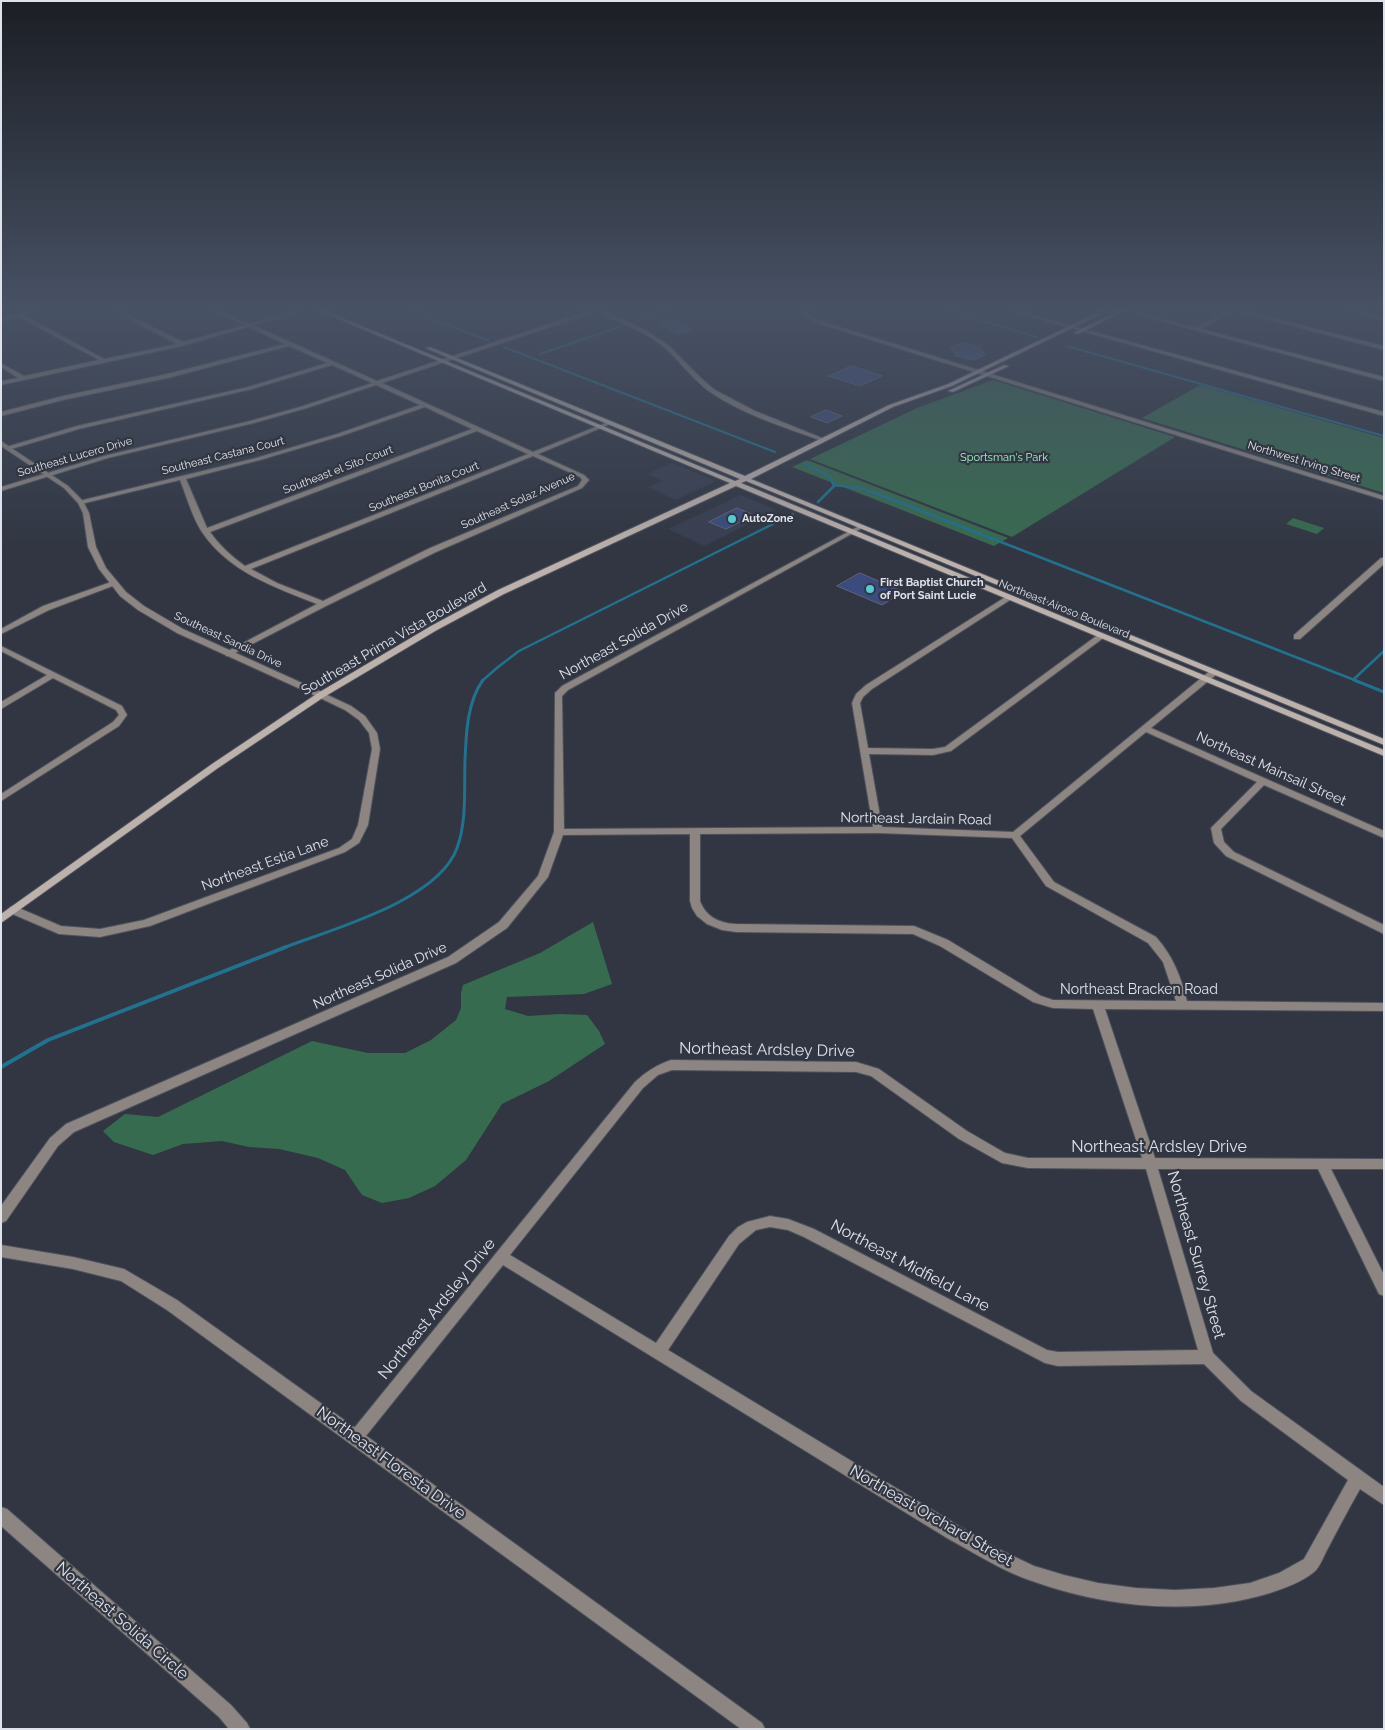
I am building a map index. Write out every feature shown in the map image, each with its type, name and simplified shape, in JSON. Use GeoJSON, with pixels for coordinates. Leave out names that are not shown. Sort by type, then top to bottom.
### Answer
{"type":"FeatureCollection","features":[{"type":"Feature","properties":{"kind":"main road","name":"Northeast Airoso Boulevard"},"geometry":{"type":"LineString","coordinates":[[516,392],[736,483],[1214,672],[1384,742]]}},
{"type":"Feature","properties":{"kind":"main road","name":"Northeast Airoso Boulevard"},"geometry":{"type":"LineString","coordinates":[[533,392],[745,479],[1007,598],[1384,753]]}},
{"type":"Feature","properties":{"kind":"main road"},"geometry":{"type":"LineString","coordinates":[[831,437],[849,426],[891,406],[931,392]]}},
{"type":"Feature","properties":{"kind":"main road"},"geometry":{"type":"LineString","coordinates":[[831,437],[856,429],[946,392]]}},
{"type":"Feature","properties":{"kind":"main road","name":"Southeast Prima Vista Boulevard"},"geometry":{"type":"LineString","coordinates":[[1,919],[215,766],[321,696],[434,628],[501,592],[831,437]]}},
{"type":"Feature","properties":{"kind":"street"},"geometry":{"type":"LineString","coordinates":[[1,414],[93,392]]}},
{"type":"Feature","properties":{"kind":"street"},"geometry":{"type":"LineString","coordinates":[[8,448],[77,428],[234,392]]}},
{"type":"Feature","properties":{"kind":"street","name":"Southeast Lucero Drive"},"geometry":{"type":"LineString","coordinates":[[1,489],[106,456],[252,422],[352,392]]}},
{"type":"Feature","properties":{"kind":"street","name":"Southeast Solaz Avenue"},"geometry":{"type":"LineString","coordinates":[[228,654],[323,604],[433,550],[580,487],[586,480],[582,476],[395,392]]}},
{"type":"Feature","properties":{"kind":"street"},"geometry":{"type":"LineString","coordinates":[[716,392],[733,403],[770,420],[824,440]]}},
{"type":"Feature","properties":{"kind":"street","name":"Northwest Irving Street"},"geometry":{"type":"LineString","coordinates":[[1043,392],[1384,498]]}},
{"type":"Feature","properties":{"kind":"street"},"geometry":{"type":"LineString","coordinates":[[1303,392],[1384,414]]}},
{"type":"Feature","properties":{"kind":"street","name":"Southeast Castana Court"},"geometry":{"type":"LineString","coordinates":[[81,502],[258,459],[339,435],[425,405]]}},
{"type":"Feature","properties":{"kind":"street","name":"Southeast Bonita Court"},"geometry":{"type":"LineString","coordinates":[[244,569],[610,424]]}},
{"type":"Feature","properties":{"kind":"street","name":"Southeast el Sito Court"},"geometry":{"type":"LineString","coordinates":[[206,531],[477,429]]}},
{"type":"Feature","properties":{"kind":"street","name":"Southeast Sandia Drive"},"geometry":{"type":"LineString","coordinates":[[1,443],[66,487],[81,502],[86,513],[92,547],[103,569],[114,584],[141,608],[180,631],[321,696]]}},
{"type":"Feature","properties":{"kind":"street"},"geometry":{"type":"LineString","coordinates":[[182,478],[206,531],[221,551],[244,569],[323,604]]}},
{"type":"Feature","properties":{"kind":"street","name":"Northeast Solida Drive"},"geometry":{"type":"LineString","coordinates":[[1,1217],[54,1142],[70,1128],[452,960],[503,925],[543,877],[559,832],[558,695],[565,688],[856,529]]}},
{"type":"Feature","properties":{"kind":"street"},"geometry":{"type":"LineString","coordinates":[[1297,637],[1384,560]]}},
{"type":"Feature","properties":{"kind":"street"},"geometry":{"type":"LineString","coordinates":[[1,632],[46,608],[114,584]]}},
{"type":"Feature","properties":{"kind":"street"},"geometry":{"type":"LineString","coordinates":[[878,830],[856,703],[862,692],[1007,598]]}},
{"type":"Feature","properties":{"kind":"street"},"geometry":{"type":"LineString","coordinates":[[865,751],[933,752],[948,749],[1102,636]]}},
{"type":"Feature","properties":{"kind":"street"},"geometry":{"type":"LineString","coordinates":[[1,648],[119,708],[123,715],[116,724],[1,798]]}},
{"type":"Feature","properties":{"kind":"street"},"geometry":{"type":"LineString","coordinates":[[1183,1005],[1172,969],[1163,950],[1152,940],[1050,884],[1015,835],[1147,729],[1214,672]]}},
{"type":"Feature","properties":{"kind":"street"},"geometry":{"type":"LineString","coordinates":[[1,706],[54,674]]}},
{"type":"Feature","properties":{"kind":"street","name":"Northeast Estia Lane"},"geometry":{"type":"LineString","coordinates":[[14,910],[59,930],[100,932],[146,923],[342,850],[356,841],[363,825],[376,748],[373,733],[362,718],[348,708],[321,696]]}},
{"type":"Feature","properties":{"kind":"street","name":"Northeast Mainsail Street"},"geometry":{"type":"LineString","coordinates":[[1147,729],[1384,835]]}},
{"type":"Feature","properties":{"kind":"street"},"geometry":{"type":"LineString","coordinates":[[1263,781],[1216,828],[1219,843],[1230,854],[1384,930]]}},
{"type":"Feature","properties":{"kind":"street","name":"Northeast Jardain Road"},"geometry":{"type":"LineString","coordinates":[[559,832],[878,830],[1015,835]]}},
{"type":"Feature","properties":{"kind":"street","name":"Northeast Bracken Road"},"geometry":{"type":"LineString","coordinates":[[695,832],[694,901],[700,914],[712,923],[736,928],[914,930],[944,943],[1037,999],[1053,1004],[1098,1006],[1384,1006]]}},
{"type":"Feature","properties":{"kind":"street","name":"Northeast Surrey Street"},"geometry":{"type":"LineString","coordinates":[[1098,1006],[1150,1162],[1207,1357],[1246,1396],[1384,1497]]}},
{"type":"Feature","properties":{"kind":"street","name":"Northeast Ardsley Drive"},"geometry":{"type":"LineString","coordinates":[[356,1436],[639,1085],[654,1072],[671,1065],[856,1067],[876,1072],[963,1135],[1002,1158],[1028,1163],[1384,1164]]}},
{"type":"Feature","properties":{"kind":"street"},"geometry":{"type":"LineString","coordinates":[[1322,1164],[1384,1290]]}},
{"type":"Feature","properties":{"kind":"street","name":"Northeast Midfield Lane"},"geometry":{"type":"LineString","coordinates":[[658,1352],[734,1240],[750,1227],[760,1223],[775,1221],[793,1225],[1045,1356],[1058,1359],[1207,1357]]}},
{"type":"Feature","properties":{"kind":"street","name":"Northeast Floresta Drive"},"geometry":{"type":"LineString","coordinates":[[1,1251],[72,1263],[124,1275],[172,1305],[356,1436],[756,1729]]}},
{"type":"Feature","properties":{"kind":"street","name":"Northeast Orchard Street"},"geometry":{"type":"LineString","coordinates":[[500,1256],[944,1527],[999,1558],[1035,1574],[1112,1592],[1177,1599],[1217,1597],[1252,1590],[1298,1574],[1310,1565],[1357,1478]]}},
{"type":"Feature","properties":{"kind":"street","name":"Northeast Solida Circle"},"geometry":{"type":"LineString","coordinates":[[1,1515],[226,1711],[242,1729]]}},
{"type":"Feature","properties":{"kind":"shaded area"},"geometry":{"type":"Polygon","coordinates":[[[672,463],[716,481],[676,500],[648,487],[662,481],[647,474],[672,463]]]}},
{"type":"Feature","properties":{"kind":"shaded area"},"geometry":{"type":"Polygon","coordinates":[[[741,495],[776,510],[704,546],[668,529],[741,495]]]}},
{"type":"Feature","properties":{"kind":"green space","name":"Sportsman's Park"},"geometry":{"type":"Polygon","coordinates":[[[961,392],[1030,392],[1175,437],[1012,537],[810,459],[917,408],[961,392]]]}},
{"type":"Feature","properties":{"kind":"green space"},"geometry":{"type":"Polygon","coordinates":[[[1188,392],[1223,392],[1384,438],[1384,493],[1142,418],[1188,392]]]}},
{"type":"Feature","properties":{"kind":"green space"},"geometry":{"type":"Polygon","coordinates":[[[807,460],[1008,538],[994,546],[792,467],[807,460]]]}},
{"type":"Feature","properties":{"kind":"green space"},"geometry":{"type":"Polygon","coordinates":[[[1293,518],[1324,528],[1317,534],[1286,524],[1293,518]]]}},
{"type":"Feature","properties":{"kind":"green space"},"geometry":{"type":"Polygon","coordinates":[[[593,922],[612,984],[584,994],[507,997],[505,1009],[528,1016],[587,1015],[599,1031],[605,1044],[549,1081],[502,1104],[466,1160],[435,1186],[409,1198],[382,1203],[362,1195],[345,1170],[318,1158],[279,1149],[249,1147],[222,1141],[183,1144],[153,1155],[114,1142],[103,1131],[125,1114],[158,1117],[312,1041],[368,1053],[405,1053],[431,1040],[456,1020],[461,1008],[463,985],[540,953],[593,922]]]}},
{"type":"Feature","properties":{"kind":"building"},"geometry":{"type":"Polygon","coordinates":[[[826,410],[842,416],[827,423],[811,417],[826,410]]]}},
{"type":"Feature","properties":{"kind":"building","name":"AutoZone"},"geometry":{"type":"Polygon","coordinates":[[[737,508],[754,515],[726,529],[709,522],[737,508]]]}},
{"type":"Feature","properties":{"kind":"building","name":"First Baptist Church of Port Saint Lucie"},"geometry":{"type":"Polygon","coordinates":[[[860,573],[904,592],[882,605],[837,586],[860,573]]]}},
{"type":"Feature","properties":{"kind":"waterway"},"geometry":{"type":"LineString","coordinates":[[619,392],[775,452]]}},
{"type":"Feature","properties":{"kind":"waterway"},"geometry":{"type":"LineString","coordinates":[[1228,392],[1384,436]]}},
{"type":"Feature","properties":{"kind":"waterway"},"geometry":{"type":"LineString","coordinates":[[803,463],[824,473]]}},
{"type":"Feature","properties":{"kind":"waterway"},"geometry":{"type":"LineString","coordinates":[[818,502],[834,486],[830,477],[824,473]]}},
{"type":"Feature","properties":{"kind":"waterway"},"geometry":{"type":"LineString","coordinates":[[834,485],[859,488],[878,494],[1357,681]]}},
{"type":"Feature","properties":{"kind":"waterway"},"geometry":{"type":"LineString","coordinates":[[483,680],[519,651],[793,514]]}},
{"type":"Feature","properties":{"kind":"waterway"},"geometry":{"type":"LineString","coordinates":[[1354,679],[1384,651]]}},
{"type":"Feature","properties":{"kind":"waterway"},"geometry":{"type":"LineString","coordinates":[[283,948],[381,911],[407,898],[429,883],[446,867],[457,848],[460,838],[464,805],[468,719],[474,698],[483,680]]}},
{"type":"Feature","properties":{"kind":"waterway"},"geometry":{"type":"LineString","coordinates":[[1354,680],[1384,692]]}},
{"type":"Feature","properties":{"kind":"waterway"},"geometry":{"type":"LineString","coordinates":[[1,1067],[48,1040],[286,947]]}},
{"type":"Feature","properties":{"kind":"place","name":"AutoZone"},"geometry":{"type":"Point","coordinates":[732,519]}},
{"type":"Feature","properties":{"kind":"place","name":"First Baptist Church of Port Saint Lucie"},"geometry":{"type":"Point","coordinates":[870,589]}}]}
